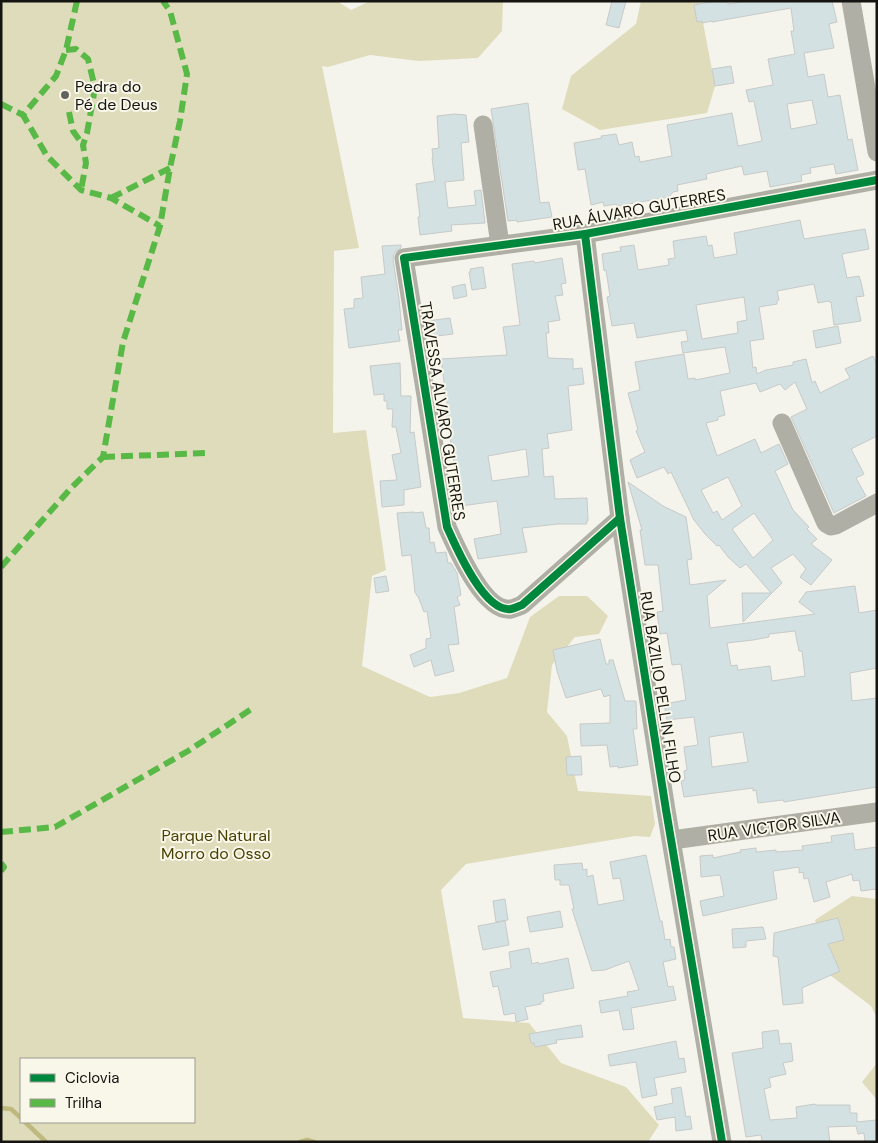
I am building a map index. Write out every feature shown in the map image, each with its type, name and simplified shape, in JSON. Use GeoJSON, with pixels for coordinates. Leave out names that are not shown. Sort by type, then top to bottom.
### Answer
{"type":"FeatureCollection","features":[{"type":"Feature","properties":{"kind":"street"},"geometry":{"type":"LineString","coordinates":[[852,1],[877,152]]}},
{"type":"Feature","properties":{"kind":"street"},"geometry":{"type":"LineString","coordinates":[[483,126],[500,245]]}},
{"type":"Feature","properties":{"kind":"street","name":"RUA ÁLVARO GUTERRES"},"geometry":{"type":"LineString","coordinates":[[404,258],[585,234],[877,180]]}},
{"type":"Feature","properties":{"kind":"street","name":"RUA BAZILIO PELLIN FILHO"},"geometry":{"type":"LineString","coordinates":[[585,234],[620,518],[722,1142]]}},
{"type":"Feature","properties":{"kind":"street","name":"TRAVESSA ALVARO GUTERRES"},"geometry":{"type":"LineString","coordinates":[[404,258],[447,526],[455,545],[482,593],[498,606],[510,609],[522,604],[620,518]]}},
{"type":"Feature","properties":{"kind":"street"},"geometry":{"type":"LineString","coordinates":[[782,423],[826,523],[831,526],[836,525],[877,503]]}},
{"type":"Feature","properties":{"kind":"street","name":"RUA VICTOR SILVA"},"geometry":{"type":"LineString","coordinates":[[672,840],[877,812]]}},
{"type":"Feature","properties":{"kind":"green space","name":"Parque Natural Morro do Osso"},"geometry":{"type":"Polygon","coordinates":[[[1,1],[337,1],[351,10],[370,1],[503,1],[502,31],[478,58],[419,61],[370,55],[328,67],[322,66],[359,248],[334,251],[333,433],[366,430],[386,570],[372,576],[362,666],[430,697],[459,693],[507,678],[530,617],[559,596],[587,596],[608,616],[599,634],[575,637],[552,665],[547,712],[567,736],[578,791],[651,796],[655,824],[650,837],[635,836],[466,864],[441,890],[463,1018],[529,1023],[561,1063],[626,1087],[659,1125],[648,1142],[1,1142],[1,1]]]}},
{"type":"Feature","properties":{"kind":"green space"},"geometry":{"type":"Polygon","coordinates":[[[641,1],[699,1],[715,86],[707,113],[600,130],[562,109],[571,76],[636,24],[641,1]]]}},
{"type":"Feature","properties":{"kind":"green space"},"geometry":{"type":"Polygon","coordinates":[[[852,896],[877,899],[877,1018],[871,1006],[830,975],[815,920],[852,896]]]}},
{"type":"Feature","properties":{"kind":"green space"},"geometry":{"type":"Polygon","coordinates":[[[877,1063],[877,1100],[862,1082],[877,1063]]]}},
{"type":"Feature","properties":{"kind":"building"},"geometry":{"type":"Polygon","coordinates":[[[612,1],[626,1],[619,28],[606,25],[612,1]]]}},
{"type":"Feature","properties":{"kind":"building"},"geometry":{"type":"Polygon","coordinates":[[[715,1],[728,1],[728,4],[747,1],[832,1],[837,22],[829,24],[834,48],[804,53],[808,77],[824,74],[828,97],[840,95],[848,140],[852,139],[858,170],[836,174],[834,164],[810,168],[811,173],[801,175],[802,181],[770,187],[767,171],[744,175],[742,166],[706,174],[707,179],[677,185],[678,191],[673,192],[669,197],[617,206],[616,204],[604,206],[603,202],[591,205],[585,169],[578,170],[574,143],[616,134],[619,145],[632,142],[635,157],[639,156],[640,162],[672,156],[667,125],[732,113],[738,146],[762,141],[754,101],[749,102],[746,90],[773,85],[768,59],[795,54],[791,31],[794,31],[791,8],[702,23],[702,21],[697,22],[694,5],[715,1]],[[812,100],[787,104],[791,129],[817,124],[812,100]]]}},
{"type":"Feature","properties":{"kind":"building"},"geometry":{"type":"Polygon","coordinates":[[[731,66],[734,83],[715,86],[712,69],[731,66]]]}},
{"type":"Feature","properties":{"kind":"building"},"geometry":{"type":"Polygon","coordinates":[[[528,103],[540,203],[549,202],[552,217],[517,222],[517,220],[508,221],[491,109],[528,103]]]}},
{"type":"Feature","properties":{"kind":"building"},"geometry":{"type":"Polygon","coordinates":[[[466,115],[469,142],[461,143],[464,180],[445,182],[448,208],[476,205],[474,191],[481,190],[485,223],[451,225],[452,231],[420,235],[416,184],[435,181],[432,149],[439,148],[437,116],[466,115]]]}},
{"type":"Feature","properties":{"kind":"building"},"geometry":{"type":"Polygon","coordinates":[[[800,220],[804,239],[865,229],[869,249],[842,254],[847,278],[859,276],[861,282],[864,296],[856,297],[861,321],[834,325],[831,302],[818,303],[814,284],[777,291],[779,300],[777,304],[759,307],[764,339],[750,341],[753,368],[756,367],[757,374],[766,370],[793,365],[793,362],[806,359],[812,383],[815,381],[820,393],[850,378],[845,369],[873,356],[877,364],[877,436],[851,449],[864,474],[856,478],[866,496],[834,513],[791,417],[807,409],[795,382],[785,390],[780,384],[760,392],[756,383],[720,391],[725,415],[718,417],[718,420],[706,423],[717,456],[755,439],[761,453],[779,444],[788,464],[775,471],[793,510],[817,539],[811,544],[832,560],[811,585],[800,577],[806,569],[793,554],[771,568],[782,583],[743,622],[742,593],[771,593],[746,564],[740,568],[719,545],[717,546],[705,534],[694,520],[671,472],[668,474],[664,467],[637,478],[630,460],[645,452],[636,431],[638,430],[628,393],[640,390],[635,362],[684,354],[688,379],[695,378],[695,380],[730,373],[725,347],[683,353],[681,342],[688,341],[686,330],[637,338],[634,323],[612,326],[607,297],[610,296],[602,254],[621,251],[620,247],[634,245],[638,270],[669,265],[668,259],[675,258],[673,241],[706,236],[708,246],[712,245],[714,258],[737,254],[734,233],[800,220]],[[744,297],[696,305],[702,339],[738,333],[737,322],[747,320],[744,297]],[[728,477],[701,490],[713,513],[717,511],[722,520],[742,506],[728,477]],[[754,513],[732,529],[753,558],[773,540],[754,513]]]}},
{"type":"Feature","properties":{"kind":"building"},"geometry":{"type":"Polygon","coordinates":[[[401,245],[401,248],[394,253],[393,259],[402,330],[398,330],[400,341],[349,348],[344,309],[354,308],[354,299],[363,298],[361,277],[385,274],[382,246],[401,245]]]}},
{"type":"Feature","properties":{"kind":"building"},"geometry":{"type":"Polygon","coordinates":[[[562,258],[566,283],[561,284],[563,295],[555,296],[560,320],[548,322],[549,333],[546,333],[548,358],[573,359],[573,369],[582,368],[584,384],[568,386],[572,430],[547,434],[549,448],[542,449],[544,477],[553,476],[555,499],[587,498],[588,521],[586,522],[587,524],[558,524],[522,528],[527,552],[478,559],[474,539],[501,534],[497,501],[461,506],[449,429],[444,429],[442,411],[448,411],[441,359],[507,355],[503,327],[520,325],[512,264],[534,261],[535,263],[562,258]],[[526,449],[488,456],[492,481],[529,476],[526,449]]]}},
{"type":"Feature","properties":{"kind":"building"},"geometry":{"type":"Polygon","coordinates":[[[483,267],[486,288],[472,290],[470,269],[483,267]]]}},
{"type":"Feature","properties":{"kind":"building"},"geometry":{"type":"Polygon","coordinates":[[[465,284],[467,296],[454,299],[452,287],[465,284]]]}},
{"type":"Feature","properties":{"kind":"building"},"geometry":{"type":"Polygon","coordinates":[[[450,318],[453,334],[429,337],[427,321],[450,318]]]}},
{"type":"Feature","properties":{"kind":"building"},"geometry":{"type":"Polygon","coordinates":[[[838,326],[841,343],[816,348],[813,331],[838,326]]]}},
{"type":"Feature","properties":{"kind":"building"},"geometry":{"type":"Polygon","coordinates":[[[400,363],[401,396],[411,396],[410,433],[414,432],[421,487],[404,490],[404,505],[382,507],[380,481],[397,480],[392,455],[401,453],[396,427],[392,427],[393,409],[387,409],[387,401],[384,401],[384,394],[374,395],[370,366],[400,363]]]}},
{"type":"Feature","properties":{"kind":"building"},"geometry":{"type":"Polygon","coordinates":[[[628,482],[663,506],[686,517],[692,559],[687,560],[690,585],[726,580],[707,596],[710,628],[815,614],[799,602],[806,592],[855,586],[859,613],[877,610],[877,668],[850,673],[852,701],[877,698],[877,787],[784,802],[783,800],[758,803],[756,790],[753,791],[753,788],[684,797],[681,781],[685,780],[684,771],[687,770],[684,747],[698,745],[694,717],[667,720],[664,704],[686,700],[681,664],[672,665],[667,633],[660,634],[657,612],[663,611],[658,565],[645,565],[640,530],[642,530],[628,482]],[[795,631],[769,634],[769,637],[753,640],[727,643],[731,666],[737,665],[738,670],[770,666],[772,681],[805,676],[802,651],[799,651],[795,631]],[[743,732],[709,737],[712,767],[748,762],[743,732]]]}},
{"type":"Feature","properties":{"kind":"building"},"geometry":{"type":"Polygon","coordinates":[[[423,512],[426,528],[429,528],[430,543],[434,542],[436,553],[446,552],[448,563],[451,563],[457,573],[461,595],[457,597],[460,605],[454,607],[459,644],[448,645],[454,671],[435,676],[431,660],[414,667],[410,655],[426,648],[426,639],[431,638],[427,611],[424,612],[415,592],[411,555],[402,556],[397,513],[423,512]]]}},
{"type":"Feature","properties":{"kind":"building"},"geometry":{"type":"Polygon","coordinates":[[[386,576],[389,591],[376,593],[374,578],[386,576]]]}},
{"type":"Feature","properties":{"kind":"building"},"geometry":{"type":"Polygon","coordinates":[[[600,639],[606,664],[609,664],[609,660],[613,660],[625,701],[636,701],[637,729],[633,729],[638,765],[618,768],[618,766],[610,767],[607,745],[581,746],[580,724],[610,723],[610,695],[604,697],[601,689],[566,698],[557,671],[553,650],[600,639]]]}},
{"type":"Feature","properties":{"kind":"building"},"geometry":{"type":"Polygon","coordinates":[[[581,756],[582,775],[567,775],[566,757],[581,756]]]}},
{"type":"Feature","properties":{"kind":"building"},"geometry":{"type":"Polygon","coordinates":[[[853,833],[855,850],[877,847],[877,889],[861,891],[859,880],[853,881],[852,874],[826,882],[830,897],[814,902],[808,878],[804,879],[803,872],[799,873],[799,867],[773,871],[777,899],[703,916],[700,901],[724,896],[720,875],[701,877],[700,856],[713,855],[713,858],[741,852],[740,850],[756,848],[756,852],[803,850],[802,846],[832,842],[831,836],[853,833]]]}},
{"type":"Feature","properties":{"kind":"building"},"geometry":{"type":"Polygon","coordinates":[[[646,855],[665,940],[670,939],[671,947],[674,947],[676,959],[663,962],[668,987],[673,986],[676,1000],[631,1008],[634,1029],[623,1030],[619,1010],[601,1013],[599,1001],[628,996],[627,992],[639,990],[629,961],[605,970],[592,971],[572,909],[574,909],[569,885],[560,885],[560,880],[555,880],[554,865],[582,863],[583,870],[587,869],[587,877],[593,875],[598,905],[624,900],[620,878],[613,879],[610,862],[646,855]]]}},
{"type":"Feature","properties":{"kind":"building"},"geometry":{"type":"Polygon","coordinates":[[[505,899],[508,920],[496,922],[493,901],[505,899]]]}},
{"type":"Feature","properties":{"kind":"building"},"geometry":{"type":"Polygon","coordinates":[[[560,911],[563,927],[530,932],[527,917],[560,911]]]}},
{"type":"Feature","properties":{"kind":"building"},"geometry":{"type":"Polygon","coordinates":[[[838,918],[844,940],[828,944],[840,971],[802,988],[803,1003],[783,1005],[778,957],[773,956],[774,933],[838,918]]]}},
{"type":"Feature","properties":{"kind":"building"},"geometry":{"type":"Polygon","coordinates":[[[505,921],[509,945],[483,950],[478,926],[505,921]]]}},
{"type":"Feature","properties":{"kind":"building"},"geometry":{"type":"Polygon","coordinates":[[[763,927],[766,939],[746,941],[746,947],[733,948],[732,929],[763,927]]]}},
{"type":"Feature","properties":{"kind":"building"},"geometry":{"type":"Polygon","coordinates":[[[529,948],[532,964],[568,958],[574,988],[543,994],[544,1001],[541,1004],[525,1007],[528,1019],[516,1022],[515,1013],[504,1015],[498,986],[493,987],[490,972],[511,968],[509,952],[529,948]]]}},
{"type":"Feature","properties":{"kind":"building"},"geometry":{"type":"Polygon","coordinates":[[[581,1025],[583,1037],[556,1040],[557,1043],[535,1047],[534,1043],[531,1043],[529,1034],[581,1025]]]}},
{"type":"Feature","properties":{"kind":"building"},"geometry":{"type":"Polygon","coordinates":[[[778,1030],[780,1044],[791,1043],[793,1061],[783,1063],[786,1074],[769,1078],[771,1087],[764,1089],[770,1120],[797,1118],[796,1107],[815,1104],[850,1105],[850,1113],[857,1113],[857,1122],[877,1120],[877,1142],[865,1142],[864,1133],[858,1134],[856,1126],[828,1127],[830,1142],[762,1142],[761,1135],[746,1137],[732,1053],[763,1048],[762,1032],[778,1030]]]}},
{"type":"Feature","properties":{"kind":"building"},"geometry":{"type":"Polygon","coordinates":[[[676,1041],[679,1059],[684,1058],[686,1072],[654,1078],[657,1095],[642,1098],[636,1062],[610,1066],[608,1055],[676,1041]]]}},
{"type":"Feature","properties":{"kind":"building"},"geometry":{"type":"Polygon","coordinates":[[[681,1087],[686,1117],[690,1116],[692,1129],[676,1131],[675,1117],[657,1120],[654,1107],[673,1103],[671,1089],[681,1087]]]}},
{"type":"Feature","properties":{"kind":"waterway"},"geometry":{"type":"LineString","coordinates":[[1,1108],[11,1109],[20,1117]]}},
{"type":"Feature","properties":{"kind":"waterway"},"geometry":{"type":"LineString","coordinates":[[26,1123],[46,1142]]}},
{"type":"Feature","properties":{"kind":"waterway"},"geometry":{"type":"LineString","coordinates":[[300,1142],[307,1140],[314,1142]]}},
{"type":"Feature","properties":{"kind":"marked path"},"geometry":{"type":"LineString","coordinates":[[77,1],[66,50],[56,76],[23,115],[47,156],[81,190],[111,198],[160,226]]}},
{"type":"Feature","properties":{"kind":"marked path"},"geometry":{"type":"LineString","coordinates":[[1,567],[71,488],[103,457],[123,342],[160,226],[187,74],[170,11],[163,1]]}},
{"type":"Feature","properties":{"kind":"marked path"},"geometry":{"type":"LineString","coordinates":[[66,50],[76,49],[88,59],[95,88],[83,145],[86,163],[81,190]]}},
{"type":"Feature","properties":{"kind":"marked path"},"geometry":{"type":"LineString","coordinates":[[1,104],[23,115]]}},
{"type":"Feature","properties":{"kind":"marked path"},"geometry":{"type":"LineString","coordinates":[[69,112],[73,131],[83,145]]}},
{"type":"Feature","properties":{"kind":"marked path"},"geometry":{"type":"LineString","coordinates":[[111,198],[170,168]]}},
{"type":"Feature","properties":{"kind":"marked path"},"geometry":{"type":"LineString","coordinates":[[103,457],[207,453]]}},
{"type":"Feature","properties":{"kind":"marked path"},"geometry":{"type":"LineString","coordinates":[[1,832],[55,827],[188,751],[253,708]]}},
{"type":"Feature","properties":{"kind":"marked path"},"geometry":{"type":"LineString","coordinates":[[1,863],[4,867],[1,871]]}},
{"type":"Feature","properties":{"kind":"cycle path"},"geometry":{"type":"LineString","coordinates":[[620,518],[522,605],[511,609],[501,607],[491,601],[481,590],[464,563],[447,527],[404,258],[585,234],[877,180]]}},
{"type":"Feature","properties":{"kind":"cycle path"},"geometry":{"type":"LineString","coordinates":[[585,234],[620,518],[666,810],[722,1142]]}},
{"type":"Feature","properties":{"kind":"place","name":"Pedra do Pé de Deus"},"geometry":{"type":"Point","coordinates":[65,95]}}]}
